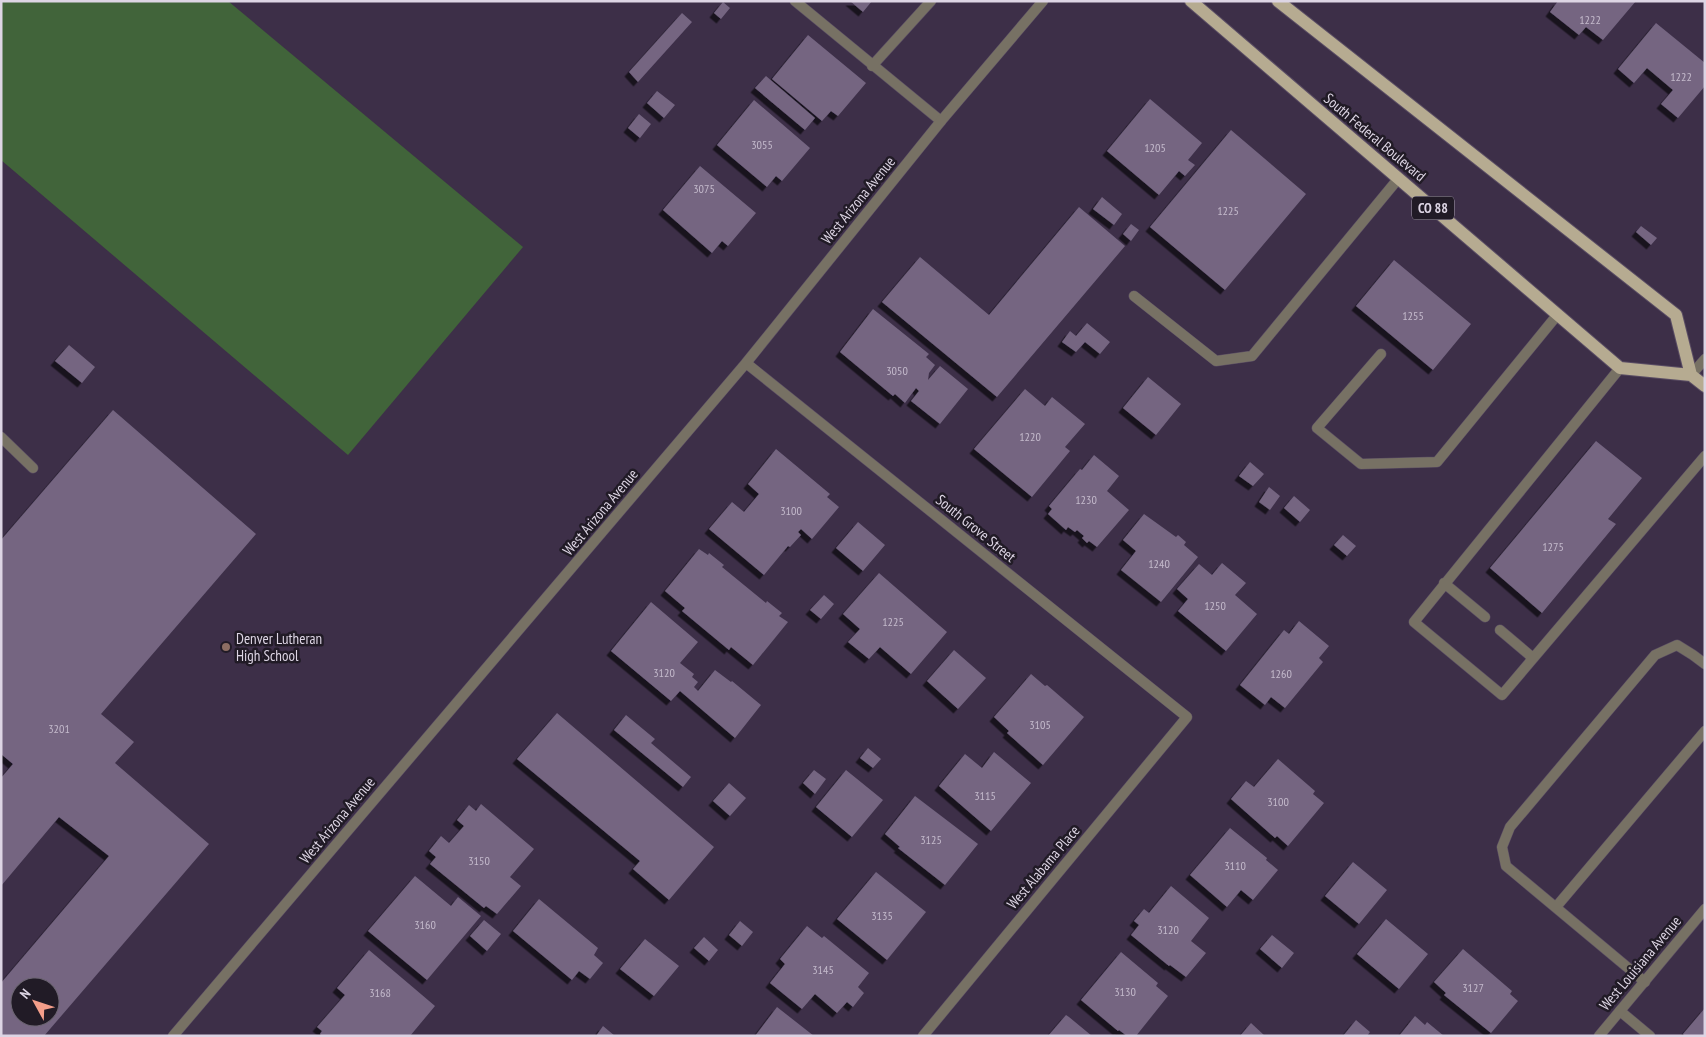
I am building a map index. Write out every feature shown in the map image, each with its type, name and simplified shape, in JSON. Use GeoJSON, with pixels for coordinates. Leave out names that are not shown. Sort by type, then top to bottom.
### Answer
{"type":"FeatureCollection","features":[{"type":"Feature","properties":{"kind":"main road","name":"South Federal Boulevard"},"geometry":{"type":"LineString","coordinates":[[1191,1],[1620,368]]}},
{"type":"Feature","properties":{"kind":"main road"},"geometry":{"type":"LineString","coordinates":[[1278,1],[1676,315],[1691,375]]}},
{"type":"Feature","properties":{"kind":"main road"},"geometry":{"type":"LineString","coordinates":[[1620,368],[1691,375],[1705,386]]}},
{"type":"Feature","properties":{"kind":"street"},"geometry":{"type":"LineString","coordinates":[[795,1],[872,66],[942,121]]}},
{"type":"Feature","properties":{"kind":"street"},"geometry":{"type":"LineString","coordinates":[[872,66],[931,1]]}},
{"type":"Feature","properties":{"kind":"street","name":"West Arizona Avenue"},"geometry":{"type":"LineString","coordinates":[[174,1036],[746,363],[1042,1]]}},
{"type":"Feature","properties":{"kind":"street"},"geometry":{"type":"LineString","coordinates":[[1134,296],[1216,362],[1252,356],[1398,179]]}},
{"type":"Feature","properties":{"kind":"street"},"geometry":{"type":"LineString","coordinates":[[1381,354],[1317,428],[1361,464],[1437,462],[1558,314]]}},
{"type":"Feature","properties":{"kind":"street"},"geometry":{"type":"LineString","coordinates":[[1691,375],[1705,359]]}},
{"type":"Feature","properties":{"kind":"street","name":"South Grove Street"},"geometry":{"type":"LineString","coordinates":[[746,363],[1187,717]]}},
{"type":"Feature","properties":{"kind":"street"},"geometry":{"type":"LineString","coordinates":[[1620,368],[1414,622],[1502,695],[1705,456]]}},
{"type":"Feature","properties":{"kind":"street"},"geometry":{"type":"LineString","coordinates":[[1,437],[33,468]]}},
{"type":"Feature","properties":{"kind":"street"},"geometry":{"type":"LineString","coordinates":[[1444,583],[1485,617]]}},
{"type":"Feature","properties":{"kind":"street"},"geometry":{"type":"LineString","coordinates":[[1500,630],[1533,658]]}},
{"type":"Feature","properties":{"kind":"street"},"geometry":{"type":"LineString","coordinates":[[1645,982],[1506,866],[1502,847],[1510,827],[1655,655],[1677,645],[1705,664]]}},
{"type":"Feature","properties":{"kind":"street","name":"West Alabama Place"},"geometry":{"type":"LineString","coordinates":[[923,1036],[1187,717]]}},
{"type":"Feature","properties":{"kind":"street"},"geometry":{"type":"LineString","coordinates":[[1556,907],[1705,732]]}},
{"type":"Feature","properties":{"kind":"street","name":"West Louisiana Avenue"},"geometry":{"type":"LineString","coordinates":[[1599,1036],[1705,909]]}},
{"type":"Feature","properties":{"kind":"street"},"geometry":{"type":"LineString","coordinates":[[1620,1011],[1650,1036]]}},
{"type":"Feature","properties":{"kind":"green space"},"geometry":{"type":"Polygon","coordinates":[[[1,1],[228,1],[523,247],[348,455],[1,160],[1,1]]]}},
{"type":"Feature","properties":{"kind":"building"},"geometry":{"type":"Polygon","coordinates":[[[850,1],[872,1],[863,12],[850,1]]]}},
{"type":"Feature","properties":{"kind":"building"},"geometry":{"type":"Polygon","coordinates":[[[1558,1],[1636,1],[1603,40],[1586,27],[1579,35],[1550,12],[1558,1]]]}},
{"type":"Feature","properties":{"kind":"building"},"geometry":{"type":"Polygon","coordinates":[[[723,2],[730,8],[721,19],[714,13],[723,2]]]}},
{"type":"Feature","properties":{"kind":"building"},"geometry":{"type":"Polygon","coordinates":[[[682,13],[692,22],[638,82],[629,72],[682,13]]]}},
{"type":"Feature","properties":{"kind":"building"},"geometry":{"type":"Polygon","coordinates":[[[1656,23],[1705,63],[1705,86],[1678,118],[1661,104],[1673,90],[1647,68],[1634,83],[1618,69],[1656,23]]]}},
{"type":"Feature","properties":{"kind":"building"},"geometry":{"type":"Polygon","coordinates":[[[808,35],[866,83],[838,116],[831,111],[822,121],[772,79],[808,35]]]}},
{"type":"Feature","properties":{"kind":"building"},"geometry":{"type":"Polygon","coordinates":[[[766,76],[815,118],[805,130],[755,88],[766,76]]]}},
{"type":"Feature","properties":{"kind":"building"},"geometry":{"type":"Polygon","coordinates":[[[657,91],[675,105],[664,118],[647,103],[657,91]]]}},
{"type":"Feature","properties":{"kind":"building"},"geometry":{"type":"Polygon","coordinates":[[[1150,99],[1202,143],[1188,160],[1195,165],[1185,176],[1179,171],[1159,195],[1107,151],[1150,99]]]}},
{"type":"Feature","properties":{"kind":"building"},"geometry":{"type":"Polygon","coordinates":[[[754,100],[810,148],[782,181],[776,176],[767,187],[717,145],[754,100]]]}},
{"type":"Feature","properties":{"kind":"building"},"geometry":{"type":"Polygon","coordinates":[[[639,114],[651,124],[640,138],[628,128],[639,114]]]}},
{"type":"Feature","properties":{"kind":"building"},"geometry":{"type":"Polygon","coordinates":[[[1231,130],[1306,194],[1225,290],[1150,227],[1231,130]]]}},
{"type":"Feature","properties":{"kind":"building"},"geometry":{"type":"Polygon","coordinates":[[[700,166],[756,213],[728,246],[722,241],[712,253],[663,210],[700,166]]]}},
{"type":"Feature","properties":{"kind":"building"},"geometry":{"type":"Polygon","coordinates":[[[1102,197],[1122,214],[1114,225],[1093,209],[1102,197]]]}},
{"type":"Feature","properties":{"kind":"building"},"geometry":{"type":"Polygon","coordinates":[[[1079,207],[1125,246],[997,397],[882,302],[920,257],[989,315],[1079,207]]]}},
{"type":"Feature","properties":{"kind":"building"},"geometry":{"type":"Polygon","coordinates":[[[1131,224],[1139,230],[1131,241],[1123,234],[1131,224]]]}},
{"type":"Feature","properties":{"kind":"building"},"geometry":{"type":"Polygon","coordinates":[[[1641,226],[1657,238],[1651,245],[1636,232],[1641,226]]]}},
{"type":"Feature","properties":{"kind":"building"},"geometry":{"type":"Polygon","coordinates":[[[1394,260],[1471,324],[1433,370],[1356,306],[1394,260]]]}},
{"type":"Feature","properties":{"kind":"building"},"geometry":{"type":"Polygon","coordinates":[[[873,309],[929,354],[926,357],[935,365],[929,373],[928,380],[940,366],[968,389],[940,424],[911,401],[919,391],[916,388],[905,403],[895,394],[893,396],[840,352],[873,309]]]}},
{"type":"Feature","properties":{"kind":"building"},"geometry":{"type":"Polygon","coordinates":[[[1087,323],[1110,342],[1100,354],[1085,342],[1076,352],[1062,342],[1070,331],[1076,336],[1087,323]]]}},
{"type":"Feature","properties":{"kind":"building"},"geometry":{"type":"Polygon","coordinates":[[[69,345],[95,367],[82,383],[55,361],[69,345]]]}},
{"type":"Feature","properties":{"kind":"building"},"geometry":{"type":"Polygon","coordinates":[[[1148,377],[1181,404],[1156,435],[1123,408],[1148,377]]]}},
{"type":"Feature","properties":{"kind":"building"},"geometry":{"type":"Polygon","coordinates":[[[1025,389],[1045,406],[1052,397],[1085,424],[1065,447],[1070,451],[1032,497],[974,449],[1025,389]]]}},
{"type":"Feature","properties":{"kind":"building"},"geometry":{"type":"Polygon","coordinates":[[[113,410],[256,534],[101,714],[134,742],[115,763],[209,844],[60,1017],[60,977],[10,977],[10,1027],[52,1027],[44,1036],[1,1036],[1,983],[109,856],[59,817],[1,886],[1,778],[13,764],[1,754],[1,540],[113,410]]]}},
{"type":"Feature","properties":{"kind":"building"},"geometry":{"type":"Polygon","coordinates":[[[1596,441],[1642,478],[1608,519],[1616,524],[1542,613],[1490,568],[1596,441]]]}},
{"type":"Feature","properties":{"kind":"building"},"geometry":{"type":"Polygon","coordinates":[[[776,449],[830,494],[827,497],[839,507],[812,539],[801,529],[798,532],[801,535],[790,547],[788,546],[764,575],[709,529],[732,502],[744,512],[759,494],[748,484],[776,449]]]}},
{"type":"Feature","properties":{"kind":"building"},"geometry":{"type":"Polygon","coordinates":[[[1094,455],[1119,476],[1107,491],[1129,510],[1097,547],[1089,541],[1087,543],[1082,538],[1084,536],[1077,530],[1075,532],[1068,527],[1066,530],[1048,514],[1052,509],[1049,506],[1094,455]]]}},
{"type":"Feature","properties":{"kind":"building"},"geometry":{"type":"Polygon","coordinates":[[[1250,462],[1264,474],[1253,486],[1239,476],[1250,462]]]}},
{"type":"Feature","properties":{"kind":"building"},"geometry":{"type":"Polygon","coordinates":[[[1269,487],[1280,496],[1270,510],[1259,502],[1269,487]]]}},
{"type":"Feature","properties":{"kind":"building"},"geometry":{"type":"Polygon","coordinates":[[[1294,496],[1310,510],[1300,522],[1284,508],[1294,496]]]}},
{"type":"Feature","properties":{"kind":"building"},"geometry":{"type":"Polygon","coordinates":[[[1144,514],[1176,537],[1178,535],[1186,542],[1184,545],[1198,557],[1161,602],[1121,570],[1136,551],[1123,540],[1144,514]]]}},
{"type":"Feature","properties":{"kind":"building"},"geometry":{"type":"Polygon","coordinates":[[[858,522],[885,545],[863,571],[836,548],[858,522]]]}},
{"type":"Feature","properties":{"kind":"building"},"geometry":{"type":"Polygon","coordinates":[[[1343,535],[1356,546],[1347,556],[1334,545],[1343,535]]]}},
{"type":"Feature","properties":{"kind":"building"},"geometry":{"type":"Polygon","coordinates":[[[699,549],[708,555],[709,553],[724,565],[722,567],[766,603],[767,601],[782,613],[779,616],[788,622],[753,665],[731,647],[729,650],[682,611],[685,608],[665,591],[699,549]]]}},
{"type":"Feature","properties":{"kind":"building"},"geometry":{"type":"Polygon","coordinates":[[[1222,563],[1246,583],[1235,595],[1257,614],[1226,651],[1178,611],[1188,599],[1177,589],[1199,564],[1212,575],[1222,563]]]}},
{"type":"Feature","properties":{"kind":"building"},"geometry":{"type":"Polygon","coordinates":[[[879,573],[947,632],[911,674],[880,647],[869,659],[848,642],[860,629],[843,614],[879,573]]]}},
{"type":"Feature","properties":{"kind":"building"},"geometry":{"type":"Polygon","coordinates":[[[824,595],[834,604],[821,619],[810,610],[824,595]]]}},
{"type":"Feature","properties":{"kind":"building"},"geometry":{"type":"Polygon","coordinates":[[[651,602],[698,642],[680,663],[694,674],[692,677],[698,682],[694,687],[698,691],[715,670],[732,681],[761,705],[735,738],[680,691],[671,701],[611,651],[651,602]]]}},
{"type":"Feature","properties":{"kind":"building"},"geometry":{"type":"Polygon","coordinates":[[[1299,621],[1329,646],[1319,658],[1323,662],[1285,708],[1271,697],[1265,705],[1240,685],[1284,630],[1289,634],[1299,621]]]}},
{"type":"Feature","properties":{"kind":"building"},"geometry":{"type":"Polygon","coordinates":[[[954,650],[986,678],[958,709],[927,681],[954,650]]]}},
{"type":"Feature","properties":{"kind":"building"},"geometry":{"type":"Polygon","coordinates":[[[1031,674],[1045,686],[1047,685],[1084,717],[1043,765],[1007,733],[1009,731],[994,717],[1031,674]]]}},
{"type":"Feature","properties":{"kind":"building"},"geometry":{"type":"Polygon","coordinates":[[[557,713],[714,847],[669,900],[633,869],[640,861],[517,759],[557,713]]]}},
{"type":"Feature","properties":{"kind":"building"},"geometry":{"type":"Polygon","coordinates":[[[626,715],[655,739],[651,743],[691,777],[683,787],[614,730],[626,715]]]}},
{"type":"Feature","properties":{"kind":"building"},"geometry":{"type":"Polygon","coordinates":[[[868,748],[881,759],[873,768],[860,758],[868,748]]]}},
{"type":"Feature","properties":{"kind":"building"},"geometry":{"type":"Polygon","coordinates":[[[994,752],[1031,783],[991,831],[939,786],[965,754],[982,768],[994,752]]]}},
{"type":"Feature","properties":{"kind":"building"},"geometry":{"type":"Polygon","coordinates":[[[1278,759],[1315,791],[1313,794],[1324,803],[1288,846],[1277,836],[1275,838],[1231,799],[1246,781],[1254,787],[1278,759]]]}},
{"type":"Feature","properties":{"kind":"building"},"geometry":{"type":"Polygon","coordinates":[[[814,770],[826,779],[815,794],[803,783],[814,770]]]}},
{"type":"Feature","properties":{"kind":"building"},"geometry":{"type":"Polygon","coordinates":[[[846,770],[883,800],[852,837],[816,807],[846,770]]]}},
{"type":"Feature","properties":{"kind":"building"},"geometry":{"type":"Polygon","coordinates":[[[729,783],[746,798],[730,816],[713,801],[729,783]]]}},
{"type":"Feature","properties":{"kind":"building"},"geometry":{"type":"Polygon","coordinates":[[[915,796],[978,844],[945,885],[898,848],[900,847],[885,834],[915,796]]]}},
{"type":"Feature","properties":{"kind":"building"},"geometry":{"type":"Polygon","coordinates":[[[481,804],[534,849],[510,877],[521,886],[497,914],[486,906],[484,908],[430,864],[436,857],[429,851],[441,836],[449,843],[464,826],[457,820],[469,805],[476,811],[481,804]]]}},
{"type":"Feature","properties":{"kind":"building"},"geometry":{"type":"Polygon","coordinates":[[[1230,828],[1267,858],[1266,860],[1278,870],[1253,900],[1241,890],[1227,907],[1190,875],[1230,828]]]}},
{"type":"Feature","properties":{"kind":"building"},"geometry":{"type":"Polygon","coordinates":[[[1353,862],[1387,890],[1359,924],[1325,896],[1353,862]]]}},
{"type":"Feature","properties":{"kind":"building"},"geometry":{"type":"Polygon","coordinates":[[[876,872],[926,912],[887,960],[837,919],[876,872]]]}},
{"type":"Feature","properties":{"kind":"building"},"geometry":{"type":"Polygon","coordinates":[[[415,876],[451,906],[458,897],[481,916],[427,980],[368,931],[415,876]]]}},
{"type":"Feature","properties":{"kind":"building"},"geometry":{"type":"Polygon","coordinates":[[[1171,886],[1209,918],[1191,941],[1206,953],[1186,977],[1169,966],[1131,935],[1139,925],[1134,921],[1144,909],[1149,913],[1171,886]]]}},
{"type":"Feature","properties":{"kind":"building"},"geometry":{"type":"Polygon","coordinates":[[[539,899],[598,948],[594,955],[603,963],[590,979],[579,971],[572,980],[513,931],[539,899]]]}},
{"type":"Feature","properties":{"kind":"building"},"geometry":{"type":"Polygon","coordinates":[[[1386,919],[1428,954],[1399,989],[1357,954],[1386,919]]]}},
{"type":"Feature","properties":{"kind":"building"},"geometry":{"type":"Polygon","coordinates":[[[484,920],[501,934],[487,951],[470,936],[484,920]]]}},
{"type":"Feature","properties":{"kind":"building"},"geometry":{"type":"Polygon","coordinates":[[[740,921],[753,932],[742,946],[729,935],[740,921]]]}},
{"type":"Feature","properties":{"kind":"building"},"geometry":{"type":"Polygon","coordinates":[[[807,926],[822,938],[824,936],[869,973],[858,987],[864,993],[853,1007],[847,1002],[837,1013],[815,994],[802,1009],[770,983],[785,964],[780,959],[807,926]]]}},
{"type":"Feature","properties":{"kind":"building"},"geometry":{"type":"Polygon","coordinates":[[[1272,935],[1294,953],[1282,968],[1260,949],[1272,935]]]}},
{"type":"Feature","properties":{"kind":"building"},"geometry":{"type":"Polygon","coordinates":[[[704,937],[718,950],[709,961],[694,948],[704,937]]]}},
{"type":"Feature","properties":{"kind":"building"},"geometry":{"type":"Polygon","coordinates":[[[645,939],[679,966],[654,996],[620,969],[645,939]]]}},
{"type":"Feature","properties":{"kind":"building"},"geometry":{"type":"Polygon","coordinates":[[[1463,949],[1512,991],[1510,994],[1518,1001],[1491,1033],[1444,995],[1446,993],[1434,982],[1463,949]]]}},
{"type":"Feature","properties":{"kind":"building"},"geometry":{"type":"Polygon","coordinates":[[[369,950],[435,1006],[410,1036],[322,1036],[320,1034],[322,1031],[317,1027],[345,995],[337,988],[369,950]]]}},
{"type":"Feature","properties":{"kind":"building"},"geometry":{"type":"Polygon","coordinates":[[[1121,952],[1158,983],[1156,986],[1168,996],[1136,1036],[1127,1036],[1118,1031],[1081,1000],[1121,952]]]}},
{"type":"Feature","properties":{"kind":"building"},"geometry":{"type":"Polygon","coordinates":[[[777,1007],[814,1036],[755,1036],[777,1007]]]}},
{"type":"Feature","properties":{"kind":"building"},"geometry":{"type":"Polygon","coordinates":[[[1705,1008],[1705,1036],[1685,1036],[1683,1034],[1705,1008]]]}},
{"type":"Feature","properties":{"kind":"building"},"geometry":{"type":"Polygon","coordinates":[[[1066,1015],[1069,1017],[1092,1036],[1048,1036],[1066,1015]]]}},
{"type":"Feature","properties":{"kind":"building"},"geometry":{"type":"Polygon","coordinates":[[[1415,1016],[1425,1025],[1427,1022],[1444,1036],[1399,1036],[1415,1016]]]}},
{"type":"Feature","properties":{"kind":"building"},"geometry":{"type":"Polygon","coordinates":[[[1356,1020],[1370,1032],[1367,1036],[1343,1036],[1356,1020]]]}},
{"type":"Feature","properties":{"kind":"building"},"geometry":{"type":"Polygon","coordinates":[[[1251,1023],[1265,1036],[1240,1036],[1251,1023]]]}},
{"type":"Feature","properties":{"kind":"building"},"geometry":{"type":"Polygon","coordinates":[[[603,1026],[615,1036],[596,1036],[603,1026]]]}},
{"type":"Feature","properties":{"kind":"place","name":"Denver Lutheran High School"},"geometry":{"type":"Point","coordinates":[226,647]}}]}
